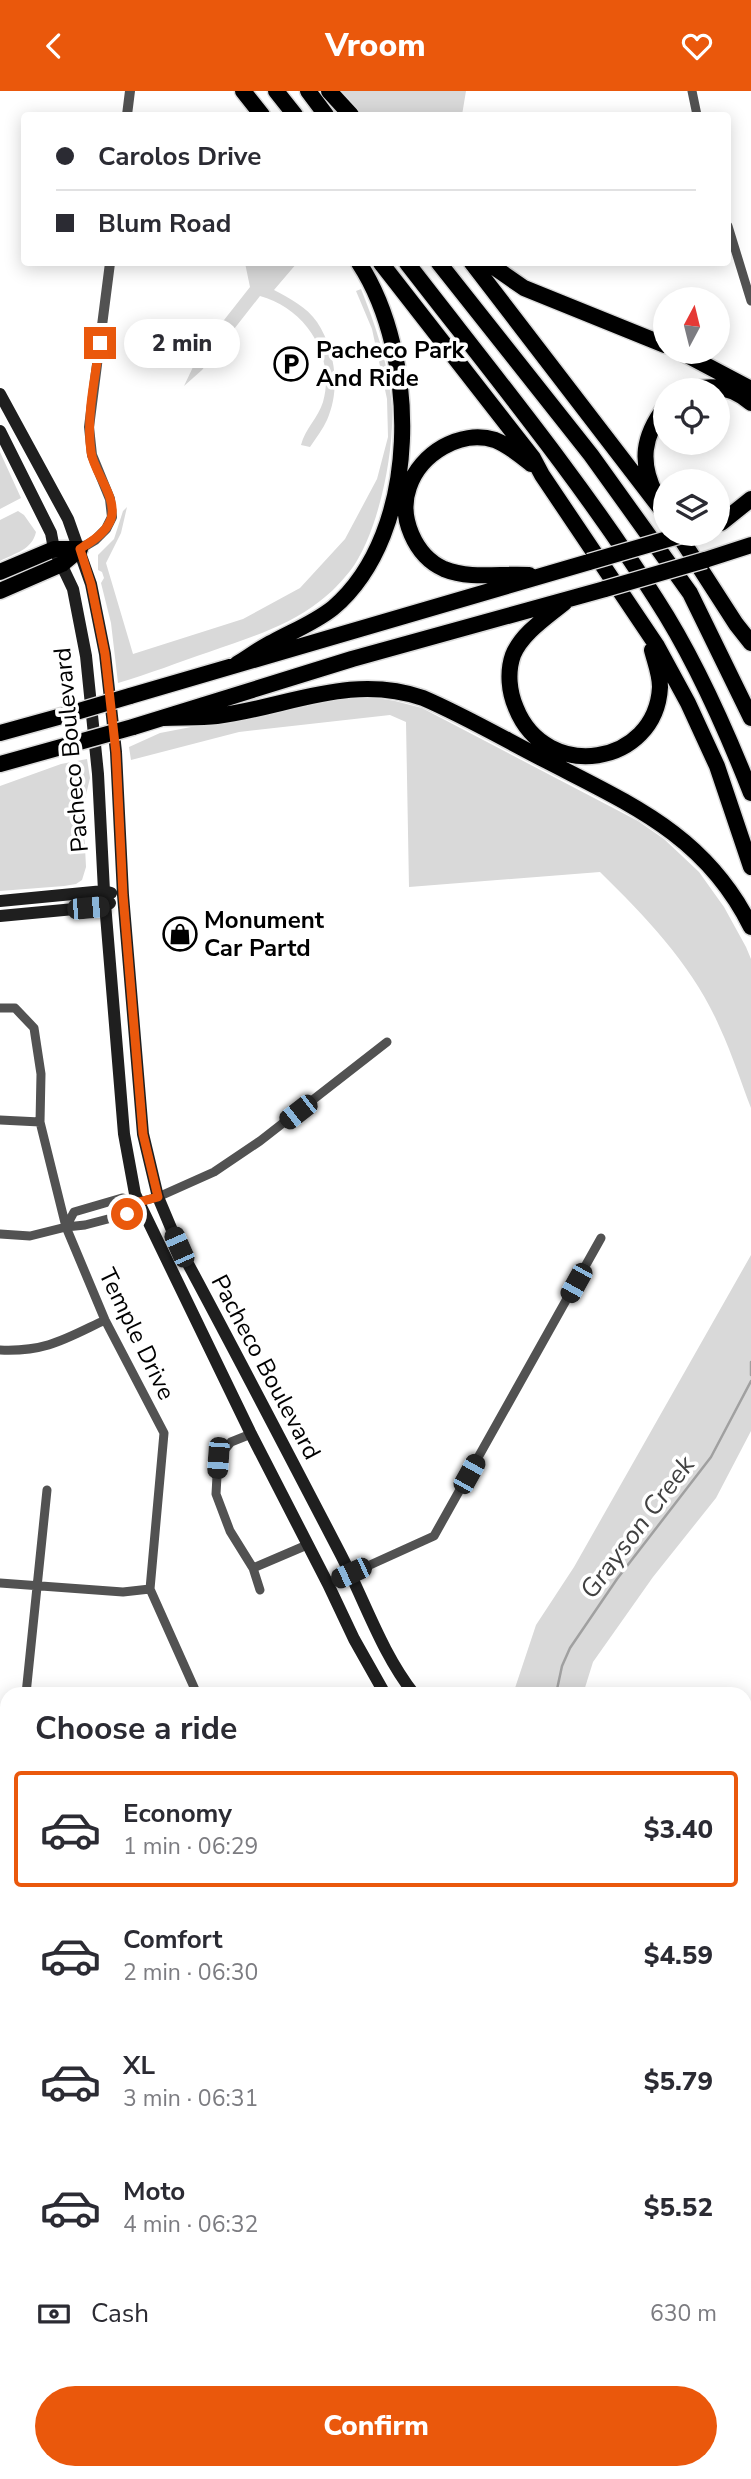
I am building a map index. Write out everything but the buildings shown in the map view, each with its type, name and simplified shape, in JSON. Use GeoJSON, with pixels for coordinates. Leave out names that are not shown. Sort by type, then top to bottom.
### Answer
{"type":"FeatureCollection","features":[{"type":"Feature","properties":{"kind":"highway"},"geometry":{"type":"LineString","coordinates":[[243,91],[260,112]]}},
{"type":"Feature","properties":{"kind":"highway"},"geometry":{"type":"LineString","coordinates":[[276,91],[293,112]]}},
{"type":"Feature","properties":{"kind":"highway"},"geometry":{"type":"LineString","coordinates":[[308,91],[324,112]]}},
{"type":"Feature","properties":{"kind":"highway"},"geometry":{"type":"LineString","coordinates":[[329,91],[348,112]]}},
{"type":"Feature","properties":{"kind":"highway"},"geometry":{"type":"LineString","coordinates":[[237,664],[274,641],[299,631],[332,608],[354,585],[374,554],[390,512],[398,478],[403,425],[402,395],[398,364],[386,319],[360,266]]}},
{"type":"Feature","properties":{"kind":"highway"},"geometry":{"type":"LineString","coordinates":[[383,266],[533,458],[657,646],[688,702],[717,766],[751,867]]}},
{"type":"Feature","properties":{"kind":"highway"},"geometry":{"type":"LineString","coordinates":[[409,266],[597,512],[657,600],[696,669],[751,793]]}},
{"type":"Feature","properties":{"kind":"highway"},"geometry":{"type":"LineString","coordinates":[[441,266],[591,455],[690,593],[751,718]]}},
{"type":"Feature","properties":{"kind":"highway"},"geometry":{"type":"LineString","coordinates":[[474,266],[653,498]]}},
{"type":"Feature","properties":{"kind":"highway"},"geometry":{"type":"LineString","coordinates":[[492,266],[524,288],[653,340]]}},
{"type":"Feature","properties":{"kind":"highway"},"geometry":{"type":"LineString","coordinates":[[704,364],[751,389]]}},
{"type":"Feature","properties":{"kind":"highway"},"geometry":{"type":"LineString","coordinates":[[730,390],[742,395],[751,403]]}},
{"type":"Feature","properties":{"kind":"highway"},"geometry":{"type":"LineString","coordinates":[[653,422],[646,440],[646,463],[653,490]]}},
{"type":"Feature","properties":{"kind":"highway"},"geometry":{"type":"LineString","coordinates":[[542,475],[528,462],[494,440],[471,437],[454,441],[433,453],[418,469],[408,488],[405,511],[417,546],[427,558],[443,568],[467,576],[507,573],[542,575]]}},
{"type":"Feature","properties":{"kind":"highway"},"geometry":{"type":"LineString","coordinates":[[730,515],[751,499]]}},
{"type":"Feature","properties":{"kind":"highway"},"geometry":{"type":"LineString","coordinates":[[730,521],[751,515]]}},
{"type":"Feature","properties":{"kind":"highway"},"geometry":{"type":"LineString","coordinates":[[0,733],[653,543]]}},
{"type":"Feature","properties":{"kind":"highway"},"geometry":{"type":"LineString","coordinates":[[0,771],[7,762],[133,727],[352,659],[606,589],[751,545]]}},
{"type":"Feature","properties":{"kind":"highway"},"geometry":{"type":"LineString","coordinates":[[686,546],[751,643]]}},
{"type":"Feature","properties":{"kind":"highway"},"geometry":{"type":"LineString","coordinates":[[0,572],[80,549]]}},
{"type":"Feature","properties":{"kind":"highway"},"geometry":{"type":"LineString","coordinates":[[0,591],[58,557]]}},
{"type":"Feature","properties":{"kind":"highway"},"geometry":{"type":"LineString","coordinates":[[567,600],[523,638],[513,655],[510,674],[511,697],[519,717],[532,736],[552,750],[569,755],[598,756],[627,745],[645,726],[655,709],[660,687],[658,670],[640,622]]}},
{"type":"Feature","properties":{"kind":"highway"},"geometry":{"type":"LineString","coordinates":[[736,624],[751,657]]}},
{"type":"Feature","properties":{"kind":"highway"},"geometry":{"type":"LineString","coordinates":[[163,718],[217,716],[352,689],[391,689],[423,698],[660,822],[680,837],[715,871],[751,927]]}},
{"type":"Feature","properties":{"kind":"highway"},"geometry":{"type":"LineString","coordinates":[[0,723],[20,727]]}},
{"type":"Feature","properties":{"kind":"main road","name":"Pacheco Boulevard"},"geometry":{"type":"LineString","coordinates":[[0,394],[68,519],[91,584],[105,654],[116,753],[123,895],[143,1134],[158,1197],[179,1247],[351,1573],[375,1630],[408,1687]]}},
{"type":"Feature","properties":{"kind":"main road","name":"Pacheco Boulevard"},"geometry":{"type":"LineString","coordinates":[[0,431],[51,533],[58,557],[73,589],[86,656],[98,774],[104,891],[124,1134],[139,1202],[251,1434],[354,1639],[381,1687]]}},
{"type":"Feature","properties":{"kind":"main road"},"geometry":{"type":"LineString","coordinates":[[0,901],[104,891],[123,895]]}},
{"type":"Feature","properties":{"kind":"main road"},"geometry":{"type":"LineString","coordinates":[[0,916],[106,906],[123,895]]}},
{"type":"Feature","properties":{"kind":"street"},"geometry":{"type":"LineString","coordinates":[[128,112],[131,91]]}},
{"type":"Feature","properties":{"kind":"street"},"geometry":{"type":"LineString","coordinates":[[692,91],[696,112]]}},
{"type":"Feature","properties":{"kind":"street"},"geometry":{"type":"LineString","coordinates":[[731,236],[751,301]]}},
{"type":"Feature","properties":{"kind":"street"},"geometry":{"type":"LineString","coordinates":[[80,549],[100,534],[112,517],[110,499],[92,455],[89,427],[110,266]]}},
{"type":"Feature","properties":{"kind":"street","name":"Temple Drive"},"geometry":{"type":"LineString","coordinates":[[0,1008],[15,1008],[34,1028],[41,1074],[40,1122],[66,1227],[105,1319],[164,1433],[150,1589],[194,1687]]}},
{"type":"Feature","properties":{"kind":"street"},"geometry":{"type":"LineString","coordinates":[[66,1227],[74,1212],[122,1198],[139,1202],[158,1197],[214,1172],[260,1141],[387,1042]]}},
{"type":"Feature","properties":{"kind":"street"},"geometry":{"type":"LineString","coordinates":[[0,1120],[40,1122]]}},
{"type":"Feature","properties":{"kind":"street"},"geometry":{"type":"LineString","coordinates":[[0,1234],[30,1236],[85,1225],[127,1214],[139,1202]]}},
{"type":"Feature","properties":{"kind":"street"},"geometry":{"type":"LineString","coordinates":[[328,1584],[434,1536],[601,1238]]}},
{"type":"Feature","properties":{"kind":"street"},"geometry":{"type":"LineString","coordinates":[[0,1350],[23,1351],[50,1346],[105,1319]]}},
{"type":"Feature","properties":{"kind":"street"},"geometry":{"type":"LineString","coordinates":[[251,1434],[231,1442],[218,1458],[216,1494],[230,1531],[253,1569],[260,1590]]}},
{"type":"Feature","properties":{"kind":"street"},"geometry":{"type":"LineString","coordinates":[[27,1687],[47,1490]]}},
{"type":"Feature","properties":{"kind":"street"},"geometry":{"type":"LineString","coordinates":[[253,1569],[307,1545]]}},
{"type":"Feature","properties":{"kind":"street"},"geometry":{"type":"LineString","coordinates":[[0,1583],[122,1592],[150,1589]]}},
{"type":"Feature","properties":{"kind":"shaded area"},"geometry":{"type":"Polygon","coordinates":[[[329,91],[466,91],[462,112],[348,112],[329,91]]]}},
{"type":"Feature","properties":{"kind":"shaded area"},"geometry":{"type":"Polygon","coordinates":[[[246,266],[294,266],[274,290],[308,312],[317,322],[328,344],[334,369],[334,395],[327,420],[310,447],[301,445],[323,402],[325,367],[321,351],[303,322],[276,302],[260,296],[202,370],[184,386],[202,348],[250,287],[246,266]]]}},
{"type":"Feature","properties":{"kind":"shaded area"},"geometry":{"type":"Polygon","coordinates":[[[361,289],[383,355],[392,416],[384,487],[360,555],[332,591],[281,625],[118,683],[111,623],[101,583],[104,578],[98,570],[98,555],[114,539],[123,511],[127,507],[121,533],[106,563],[133,654],[243,619],[300,588],[345,539],[377,479],[388,437],[387,399],[372,329],[356,291],[361,289]]]}},
{"type":"Feature","properties":{"kind":"shaded area"},"geometry":{"type":"Polygon","coordinates":[[[0,452],[21,498],[0,509],[0,452]]]}},
{"type":"Feature","properties":{"kind":"shaded area"},"geometry":{"type":"Polygon","coordinates":[[[18,511],[36,532],[34,538],[22,550],[0,561],[0,520],[18,511]]]}},
{"type":"Feature","properties":{"kind":"shaded area"},"geometry":{"type":"Polygon","coordinates":[[[365,696],[422,708],[638,821],[664,839],[699,872],[724,907],[751,959],[751,1108],[724,1038],[697,984],[652,925],[600,872],[409,887],[406,722],[390,715],[239,732],[131,760],[129,747],[160,733],[336,699],[365,696]]]}},
{"type":"Feature","properties":{"kind":"shaded area"},"geometry":{"type":"Polygon","coordinates":[[[87,759],[90,778],[83,807],[86,867],[82,880],[64,886],[0,891],[0,786],[61,764],[87,759]]]}},
{"type":"Feature","properties":{"kind":"shaded area"},"geometry":{"type":"Polygon","coordinates":[[[751,1255],[751,1431],[716,1498],[653,1577],[593,1662],[585,1687],[515,1687],[536,1625],[574,1567],[751,1255]]]}},
{"type":"Feature","properties":{"kind":"waterway","name":"Grayson Creek"},"geometry":{"type":"LineString","coordinates":[[751,1362],[751,1375]]}},
{"type":"Feature","properties":{"kind":"waterway","name":"Grayson Creek"},"geometry":{"type":"LineString","coordinates":[[558,1687],[562,1666],[570,1648],[617,1579],[711,1457],[751,1381]]}},
{"type":"Feature","properties":{"kind":"place","name":"Pacheco Park And Ride"},"geometry":{"type":"Point","coordinates":[291,364]}},
{"type":"Feature","properties":{"kind":"place","name":"Monument Car Partd"},"geometry":{"type":"Point","coordinates":[180,934]}},
{"type":"Feature","properties":{"kind":"route"},"geometry":{"type":"LineString","coordinates":[[100,343],[89,427],[92,455],[110,499],[112,517],[106,529],[80,549],[91,584],[105,654],[116,753],[123,895],[143,1134],[158,1197],[139,1202],[127,1214]]}}]}
